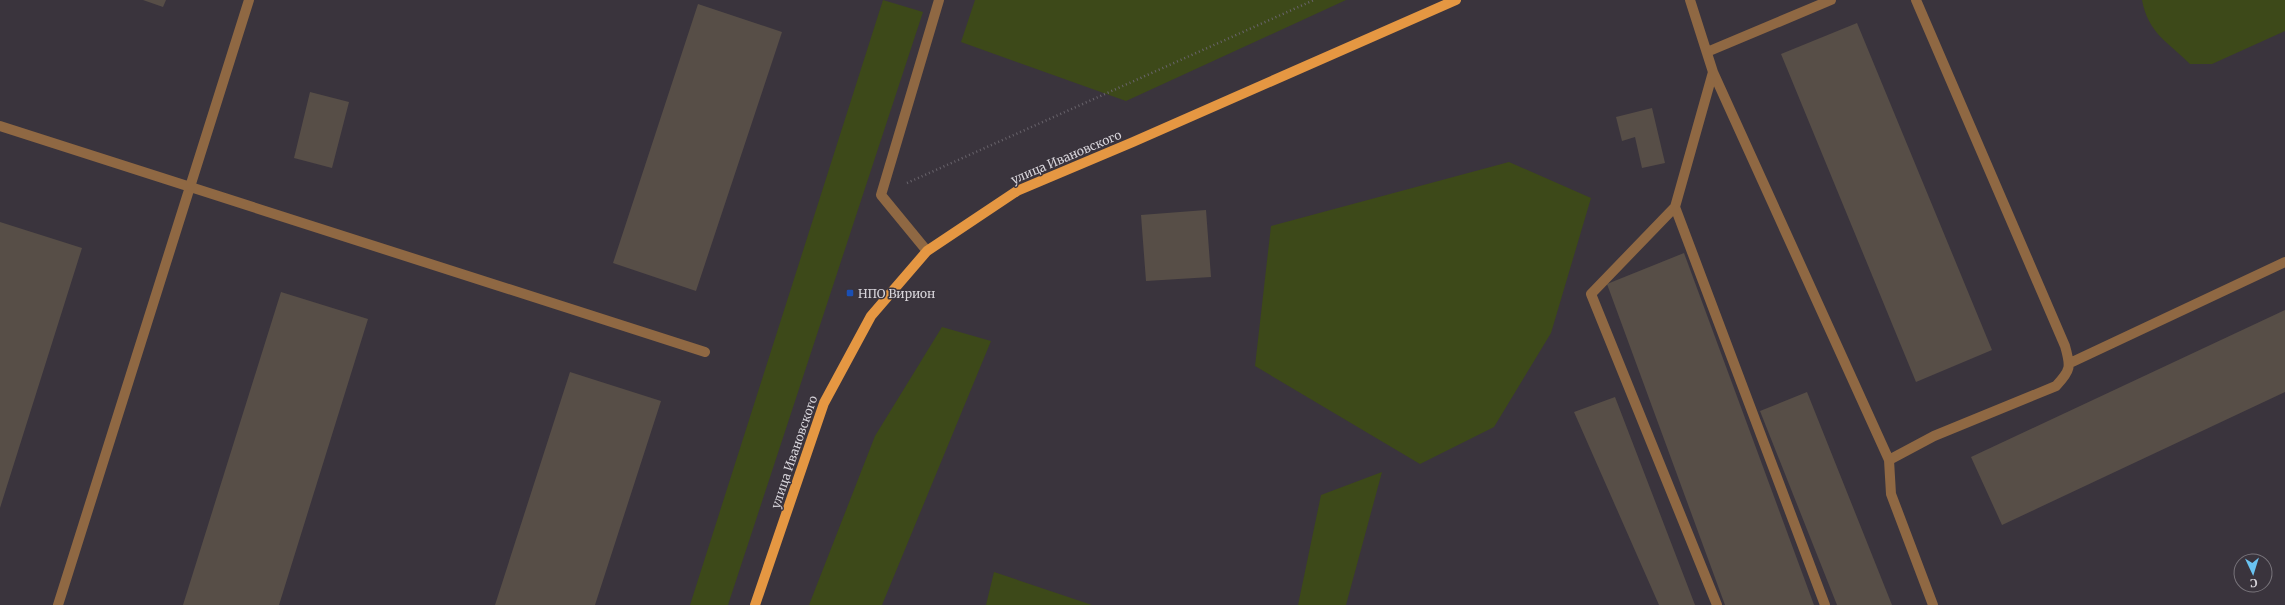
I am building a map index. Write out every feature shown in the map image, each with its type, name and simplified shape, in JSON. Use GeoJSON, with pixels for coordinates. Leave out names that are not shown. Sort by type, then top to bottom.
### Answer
{"type":"FeatureCollection","features":[{"type":"Feature","properties":{"kind":"main road","name":"улица Ивановского"},"geometry":{"type":"LineString","coordinates":[[755,605],[824,403],[871,316],[927,251],[1017,191],[1140,139],[1456,0]]}},
{"type":"Feature","properties":{"kind":"lane"},"geometry":{"type":"LineString","coordinates":[[58,605],[249,0]]}},
{"type":"Feature","properties":{"kind":"lane"},"geometry":{"type":"LineString","coordinates":[[927,251],[881,195],[939,0]]}},
{"type":"Feature","properties":{"kind":"lane"},"geometry":{"type":"LineString","coordinates":[[1690,0],[1713,72],[1889,460],[1892,494],[1933,605]]}},
{"type":"Feature","properties":{"kind":"lane"},"geometry":{"type":"LineString","coordinates":[[1707,52],[1831,0]]}},
{"type":"Feature","properties":{"kind":"lane"},"geometry":{"type":"LineString","coordinates":[[1889,460],[1934,436],[2056,386],[2068,373],[2070,363],[2065,346],[1916,0]]}},
{"type":"Feature","properties":{"kind":"lane"},"geometry":{"type":"LineString","coordinates":[[1713,72],[1675,207],[1591,294],[1717,605]]}},
{"type":"Feature","properties":{"kind":"lane"},"geometry":{"type":"LineString","coordinates":[[0,126],[704,352]]}},
{"type":"Feature","properties":{"kind":"lane"},"geometry":{"type":"LineString","coordinates":[[1675,207],[1825,605]]}},
{"type":"Feature","properties":{"kind":"lane"},"geometry":{"type":"LineString","coordinates":[[2070,363],[2285,262]]}},
{"type":"Feature","properties":{"kind":"path"},"geometry":{"type":"LineString","coordinates":[[881,195],[1314,0]]}},
{"type":"Feature","properties":{"kind":"green space"},"geometry":{"type":"Polygon","coordinates":[[[883,0],[923,12],[728,605],[690,605],[883,0]]]}},
{"type":"Feature","properties":{"kind":"green space"},"geometry":{"type":"Polygon","coordinates":[[[975,0],[1346,0],[1126,101],[961,42],[975,0]]]}},
{"type":"Feature","properties":{"kind":"green space"},"geometry":{"type":"Polygon","coordinates":[[[2142,0],[2285,0],[2285,31],[2212,64],[2190,64],[2154,29],[2149,21],[2142,0]]]}},
{"type":"Feature","properties":{"kind":"green space"},"geometry":{"type":"Polygon","coordinates":[[[1509,162],[1591,198],[1551,333],[1494,427],[1420,464],[1255,366],[1271,226],[1509,162]]]}},
{"type":"Feature","properties":{"kind":"green space"},"geometry":{"type":"Polygon","coordinates":[[[942,327],[991,341],[882,605],[809,605],[875,436],[942,327]]]}},
{"type":"Feature","properties":{"kind":"green space"},"geometry":{"type":"Polygon","coordinates":[[[1382,472],[1346,605],[1298,605],[1321,495],[1382,472]]]}},
{"type":"Feature","properties":{"kind":"green space"},"geometry":{"type":"Polygon","coordinates":[[[994,572],[1092,605],[986,605],[994,572]]]}},
{"type":"Feature","properties":{"kind":"building"},"geometry":{"type":"Polygon","coordinates":[[[143,0],[166,0],[163,7],[143,0]]]}},
{"type":"Feature","properties":{"kind":"building"},"geometry":{"type":"Polygon","coordinates":[[[698,4],[782,32],[696,291],[613,263],[698,4]]]}},
{"type":"Feature","properties":{"kind":"building"},"geometry":{"type":"Polygon","coordinates":[[[1857,23],[1992,350],[1916,382],[1781,54],[1857,23]]]}},
{"type":"Feature","properties":{"kind":"building"},"geometry":{"type":"Polygon","coordinates":[[[310,92],[349,102],[332,168],[294,158],[310,92]]]}},
{"type":"Feature","properties":{"kind":"building"},"geometry":{"type":"Polygon","coordinates":[[[1652,108],[1665,163],[1642,168],[1635,137],[1622,141],[1616,117],[1652,108]]]}},
{"type":"Feature","properties":{"kind":"building"},"geometry":{"type":"Polygon","coordinates":[[[1206,210],[1211,277],[1146,281],[1141,215],[1206,210]]]}},
{"type":"Feature","properties":{"kind":"building"},"geometry":{"type":"Polygon","coordinates":[[[0,222],[82,248],[0,508],[0,222]]]}},
{"type":"Feature","properties":{"kind":"building"},"geometry":{"type":"Polygon","coordinates":[[[1684,253],[1814,605],[1725,605],[1607,284],[1684,253]]]}},
{"type":"Feature","properties":{"kind":"building"},"geometry":{"type":"Polygon","coordinates":[[[281,292],[368,319],[279,605],[183,605],[281,292]]]}},
{"type":"Feature","properties":{"kind":"building"},"geometry":{"type":"Polygon","coordinates":[[[2285,310],[2285,392],[2002,525],[1971,457],[2285,310]]]}},
{"type":"Feature","properties":{"kind":"building"},"geometry":{"type":"Polygon","coordinates":[[[570,372],[661,401],[595,605],[495,605],[570,372]]]}},
{"type":"Feature","properties":{"kind":"building"},"geometry":{"type":"Polygon","coordinates":[[[1807,392],[1892,605],[1837,605],[1760,411],[1807,392]]]}},
{"type":"Feature","properties":{"kind":"building"},"geometry":{"type":"Polygon","coordinates":[[[1615,397],[1695,605],[1659,605],[1574,412],[1615,397]]]}},
{"type":"Feature","properties":{"kind":"place","name":"НПО Вирион"},"geometry":{"type":"Point","coordinates":[850,293]}}]}
